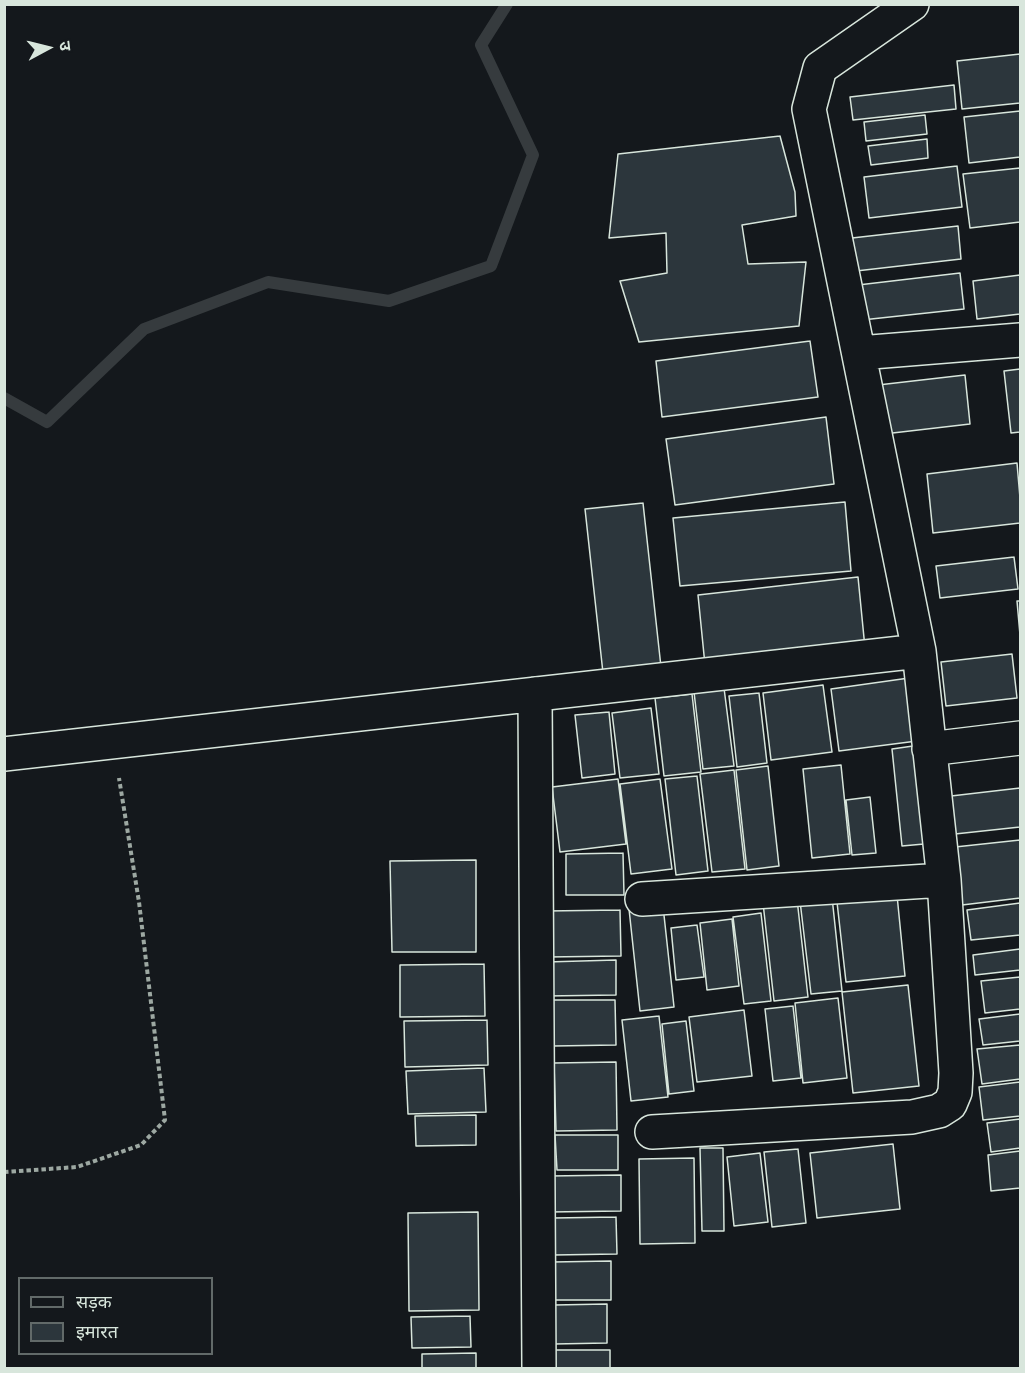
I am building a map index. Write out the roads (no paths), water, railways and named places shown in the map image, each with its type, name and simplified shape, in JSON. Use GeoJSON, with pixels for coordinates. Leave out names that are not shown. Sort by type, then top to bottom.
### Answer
{"type":"FeatureCollection","features":[{"type":"Feature","properties":{"kind":"street"},"geometry":{"type":"LineString","coordinates":[[652,1132],[912,1117],[939,1111],[950,1104],[955,1092],[956,1073],[944,880],[919,651],[809,109],[820,68],[912,4]]}},
{"type":"Feature","properties":{"kind":"street"},"geometry":{"type":"LineString","coordinates":[[859,353],[1020,340]]}},
{"type":"Feature","properties":{"kind":"street"},"geometry":{"type":"LineString","coordinates":[[4,754],[919,651]]}},
{"type":"Feature","properties":{"kind":"street"},"geometry":{"type":"LineString","coordinates":[[535,694],[539,1368]]}},
{"type":"Feature","properties":{"kind":"street"},"geometry":{"type":"LineString","coordinates":[[929,749],[1020,738]]}},
{"type":"Feature","properties":{"kind":"street"},"geometry":{"type":"LineString","coordinates":[[642,899],[944,880]]}},
{"type":"Feature","properties":{"kind":"waterway"},"geometry":{"type":"LineString","coordinates":[[4,398],[47,422],[144,329],[268,282],[389,301],[491,266],[533,155],[481,45],[507,4]]}}]}
